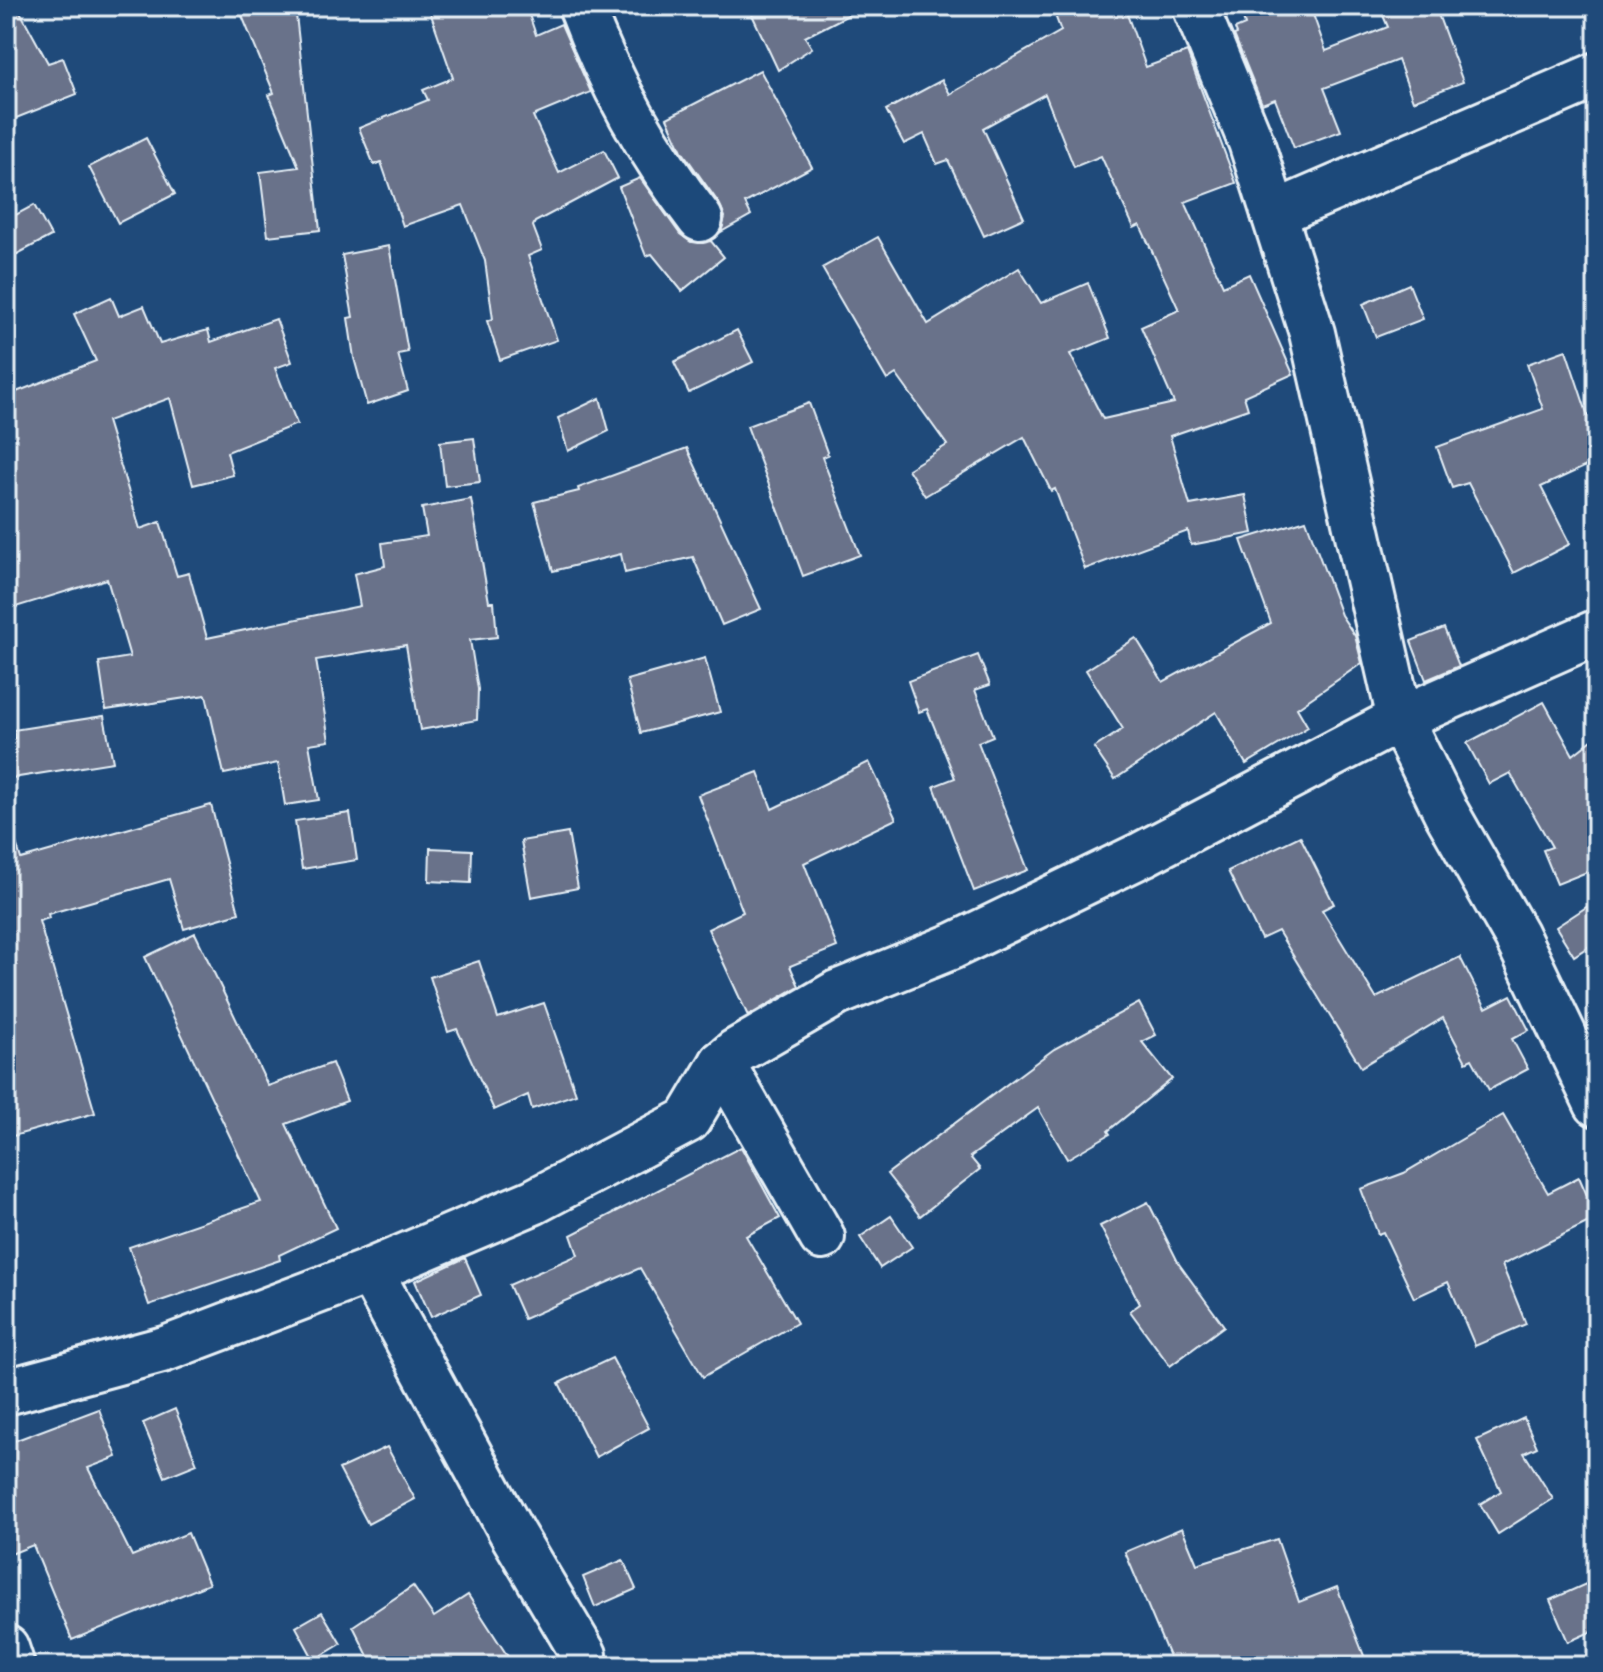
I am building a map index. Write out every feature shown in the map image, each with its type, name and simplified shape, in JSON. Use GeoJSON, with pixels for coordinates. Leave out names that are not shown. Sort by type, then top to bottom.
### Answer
{"type":"FeatureCollection","features":[{"type":"Feature","properties":{"kind":"street"},"geometry":{"type":"LineString","coordinates":[[581,6],[617,93],[646,143],[700,219]]}},
{"type":"Feature","properties":{"kind":"street"},"geometry":{"type":"LineString","coordinates":[[1195,6],[1251,142],[1312,333],[1400,719],[1447,814],[1516,935],[1597,1104]]}},
{"type":"Feature","properties":{"kind":"street"},"geometry":{"type":"LineString","coordinates":[[1274,214],[1597,75]]}},
{"type":"Feature","properties":{"kind":"street"},"geometry":{"type":"LineString","coordinates":[[6,1392],[165,1349],[370,1271],[533,1202],[688,1120],[722,1063],[735,1052],[837,993],[953,946],[1400,719],[1597,632]]}},
{"type":"Feature","properties":{"kind":"street"},"geometry":{"type":"LineString","coordinates":[[722,1063],[822,1237]]}},
{"type":"Feature","properties":{"kind":"street"},"geometry":{"type":"LineString","coordinates":[[370,1271],[513,1535],[584,1655]]}},
{"type":"Feature","properties":{"kind":"street"},"geometry":{"type":"LineString","coordinates":[[6,1648],[12,1666]]}},
{"type":"Feature","properties":{"kind":"building"},"geometry":{"type":"Polygon","coordinates":[[[6,6],[17,6],[48,63],[63,58],[77,94],[6,122],[6,6]]]}},
{"type":"Feature","properties":{"kind":"building"},"geometry":{"type":"Polygon","coordinates":[[[238,6],[295,6],[320,230],[268,236],[260,172],[299,167],[269,95],[274,93],[238,6]]]}},
{"type":"Feature","properties":{"kind":"building"},"geometry":{"type":"Polygon","coordinates":[[[428,6],[526,6],[536,35],[561,24],[591,92],[533,116],[559,173],[604,150],[618,178],[535,222],[533,226],[542,250],[528,256],[557,340],[500,360],[487,321],[493,319],[485,261],[463,205],[403,226],[381,162],[374,165],[359,128],[428,100],[423,90],[453,78],[428,6]]]}},
{"type":"Feature","properties":{"kind":"building"},"geometry":{"type":"Polygon","coordinates":[[[748,6],[866,6],[805,37],[812,48],[778,70],[748,6]]]}},
{"type":"Feature","properties":{"kind":"building"},"geometry":{"type":"Polygon","coordinates":[[[1081,6],[1124,6],[1146,67],[1187,52],[1236,183],[1185,202],[1223,286],[1249,274],[1293,374],[1244,396],[1248,409],[1170,436],[1190,505],[1245,495],[1253,533],[1191,545],[1188,531],[1085,569],[1055,489],[1051,491],[1024,437],[925,496],[908,469],[947,445],[896,374],[887,380],[822,268],[878,237],[928,324],[1019,268],[1041,303],[1088,283],[1110,338],[1070,354],[1103,419],[1174,403],[1141,327],[1179,310],[1140,225],[1134,228],[1101,156],[1074,167],[1045,94],[983,128],[1024,218],[984,236],[948,160],[937,164],[924,134],[904,144],[886,110],[942,80],[950,94],[1061,31],[1055,15],[1081,6]]]}},
{"type":"Feature","properties":{"kind":"building"},"geometry":{"type":"Polygon","coordinates":[[[1239,6],[1310,6],[1326,51],[1388,27],[1379,6],[1435,6],[1463,82],[1413,101],[1398,60],[1324,88],[1341,131],[1294,148],[1275,99],[1262,104],[1234,35],[1237,34],[1235,29],[1245,25],[1239,6]]]}},
{"type":"Feature","properties":{"kind":"building"},"geometry":{"type":"Polygon","coordinates":[[[760,70],[812,167],[745,203],[751,215],[721,232],[725,217],[720,205],[682,151],[667,118],[760,70]]]}},
{"type":"Feature","properties":{"kind":"building"},"geometry":{"type":"Polygon","coordinates":[[[146,138],[175,194],[118,223],[89,167],[146,138]]]}},
{"type":"Feature","properties":{"kind":"building"},"geometry":{"type":"Polygon","coordinates":[[[640,178],[680,234],[691,242],[711,241],[724,257],[682,291],[652,254],[646,256],[619,187],[640,178]]]}},
{"type":"Feature","properties":{"kind":"building"},"geometry":{"type":"Polygon","coordinates":[[[34,205],[51,236],[6,260],[6,220],[34,205]]]}},
{"type":"Feature","properties":{"kind":"building"},"geometry":{"type":"Polygon","coordinates":[[[389,246],[408,352],[398,354],[408,391],[367,405],[354,358],[348,318],[353,317],[342,255],[389,246]]]}},
{"type":"Feature","properties":{"kind":"building"},"geometry":{"type":"Polygon","coordinates":[[[1409,284],[1423,319],[1376,337],[1363,304],[1409,284]]]}},
{"type":"Feature","properties":{"kind":"building"},"geometry":{"type":"Polygon","coordinates":[[[111,297],[119,316],[144,306],[160,344],[208,330],[211,342],[276,319],[292,362],[275,368],[297,424],[227,452],[233,475],[193,485],[170,398],[107,421],[140,529],[160,522],[177,576],[189,573],[207,638],[360,606],[354,574],[385,566],[382,543],[427,536],[422,508],[471,499],[489,602],[494,602],[497,637],[470,640],[478,689],[477,720],[420,730],[406,645],[316,660],[329,741],[309,744],[319,800],[285,805],[278,763],[224,774],[206,695],[106,710],[99,662],[130,657],[107,579],[6,610],[6,396],[96,361],[74,314],[111,297]]]}},
{"type":"Feature","properties":{"kind":"building"},"geometry":{"type":"Polygon","coordinates":[[[737,330],[753,362],[689,393],[674,362],[737,330]]]}},
{"type":"Feature","properties":{"kind":"building"},"geometry":{"type":"Polygon","coordinates":[[[1566,350],[1588,416],[1597,412],[1597,461],[1541,487],[1570,544],[1514,573],[1468,483],[1452,488],[1437,447],[1543,409],[1527,364],[1566,350]]]}},
{"type":"Feature","properties":{"kind":"building"},"geometry":{"type":"Polygon","coordinates":[[[600,398],[609,431],[568,451],[558,418],[600,398]]]}},
{"type":"Feature","properties":{"kind":"building"},"geometry":{"type":"Polygon","coordinates":[[[809,403],[828,455],[822,457],[860,555],[803,576],[747,426],[809,403]]]}},
{"type":"Feature","properties":{"kind":"building"},"geometry":{"type":"Polygon","coordinates":[[[474,438],[480,482],[445,486],[440,442],[474,438]]]}},
{"type":"Feature","properties":{"kind":"building"},"geometry":{"type":"Polygon","coordinates":[[[687,448],[761,609],[722,625],[693,557],[625,573],[621,554],[553,571],[534,502],[579,491],[578,488],[687,448]]]}},
{"type":"Feature","properties":{"kind":"building"},"geometry":{"type":"Polygon","coordinates":[[[1306,520],[1341,615],[1355,636],[1362,663],[1297,708],[1308,727],[1246,764],[1216,712],[1115,779],[1094,748],[1123,729],[1086,670],[1136,638],[1163,682],[1271,623],[1241,540],[1306,520]]]}},
{"type":"Feature","properties":{"kind":"building"},"geometry":{"type":"Polygon","coordinates":[[[1444,628],[1459,666],[1426,680],[1411,641],[1444,628]]]}},
{"type":"Feature","properties":{"kind":"building"},"geometry":{"type":"Polygon","coordinates":[[[978,655],[990,685],[975,690],[993,736],[978,742],[1028,870],[974,891],[934,786],[955,778],[927,709],[919,712],[908,681],[978,655]]]}},
{"type":"Feature","properties":{"kind":"building"},"geometry":{"type":"Polygon","coordinates":[[[705,658],[720,712],[641,733],[627,680],[705,658]]]}},
{"type":"Feature","properties":{"kind":"building"},"geometry":{"type":"Polygon","coordinates":[[[1544,702],[1573,755],[1597,736],[1597,868],[1557,884],[1543,850],[1552,847],[1510,773],[1489,784],[1467,743],[1544,702]]]}},
{"type":"Feature","properties":{"kind":"building"},"geometry":{"type":"Polygon","coordinates":[[[104,716],[113,762],[6,779],[6,740],[15,738],[13,730],[104,716]]]}},
{"type":"Feature","properties":{"kind":"building"},"geometry":{"type":"Polygon","coordinates":[[[869,762],[896,819],[804,863],[837,947],[790,966],[799,986],[748,1016],[708,929],[743,912],[698,795],[758,772],[772,809],[869,762]]]}},
{"type":"Feature","properties":{"kind":"building"},"geometry":{"type":"Polygon","coordinates":[[[211,805],[239,913],[184,929],[169,879],[48,914],[49,918],[39,921],[95,1113],[6,1138],[6,840],[15,839],[21,859],[211,805]]]}},
{"type":"Feature","properties":{"kind":"building"},"geometry":{"type":"Polygon","coordinates":[[[350,813],[357,860],[302,869],[295,821],[350,813]]]}},
{"type":"Feature","properties":{"kind":"building"},"geometry":{"type":"Polygon","coordinates":[[[568,833],[578,888],[531,897],[521,841],[568,833]]]}},
{"type":"Feature","properties":{"kind":"building"},"geometry":{"type":"Polygon","coordinates":[[[1300,836],[1334,904],[1322,910],[1376,998],[1460,957],[1486,1008],[1511,995],[1529,1030],[1512,1039],[1528,1069],[1489,1090],[1472,1059],[1466,1062],[1443,1018],[1361,1067],[1278,931],[1261,939],[1228,871],[1300,836]]]}},
{"type":"Feature","properties":{"kind":"building"},"geometry":{"type":"Polygon","coordinates":[[[430,848],[472,850],[471,883],[429,881],[430,848]]]}},
{"type":"Feature","properties":{"kind":"building"},"geometry":{"type":"Polygon","coordinates":[[[1597,900],[1597,941],[1574,956],[1556,927],[1597,900]]]}},
{"type":"Feature","properties":{"kind":"building"},"geometry":{"type":"Polygon","coordinates":[[[195,933],[268,1086],[332,1063],[347,1101],[286,1124],[336,1228],[279,1255],[280,1260],[149,1305],[129,1247],[261,1202],[145,957],[195,933]]]}},
{"type":"Feature","properties":{"kind":"building"},"geometry":{"type":"Polygon","coordinates":[[[479,961],[498,1018],[544,1003],[576,1094],[532,1109],[528,1095],[494,1110],[457,1029],[448,1032],[430,977],[479,961]]]}},
{"type":"Feature","properties":{"kind":"building"},"geometry":{"type":"Polygon","coordinates":[[[1139,1003],[1156,1035],[1142,1042],[1172,1079],[1108,1131],[1110,1134],[1067,1159],[1038,1108],[970,1157],[980,1169],[920,1216],[887,1174],[1054,1049],[1139,1003]]]}},
{"type":"Feature","properties":{"kind":"building"},"geometry":{"type":"Polygon","coordinates":[[[1503,1115],[1548,1193],[1579,1177],[1597,1218],[1502,1265],[1526,1324],[1475,1346],[1448,1282],[1414,1298],[1383,1232],[1378,1234],[1361,1189],[1404,1173],[1503,1115]]]}},
{"type":"Feature","properties":{"kind":"building"},"geometry":{"type":"Polygon","coordinates":[[[741,1147],[780,1218],[746,1236],[797,1323],[703,1377],[640,1268],[524,1319],[509,1285],[578,1255],[571,1235],[741,1147]]]}},
{"type":"Feature","properties":{"kind":"building"},"geometry":{"type":"Polygon","coordinates":[[[1148,1202],[1179,1264],[1224,1326],[1170,1366],[1130,1311],[1140,1304],[1100,1226],[1148,1202]]]}},
{"type":"Feature","properties":{"kind":"building"},"geometry":{"type":"Polygon","coordinates":[[[891,1216],[912,1247],[880,1268],[860,1237],[891,1216]]]}},
{"type":"Feature","properties":{"kind":"building"},"geometry":{"type":"Polygon","coordinates":[[[465,1258],[481,1295],[431,1317],[415,1281],[465,1258]]]}},
{"type":"Feature","properties":{"kind":"building"},"geometry":{"type":"Polygon","coordinates":[[[612,1358],[649,1428],[596,1457],[559,1383],[612,1358]]]}},
{"type":"Feature","properties":{"kind":"building"},"geometry":{"type":"Polygon","coordinates":[[[99,1409],[117,1457],[88,1468],[132,1556],[188,1533],[209,1584],[72,1640],[33,1545],[6,1556],[6,1444],[99,1409]]]}},
{"type":"Feature","properties":{"kind":"building"},"geometry":{"type":"Polygon","coordinates":[[[175,1409],[197,1464],[165,1477],[143,1423],[175,1409]]]}},
{"type":"Feature","properties":{"kind":"building"},"geometry":{"type":"Polygon","coordinates":[[[1524,1418],[1537,1447],[1524,1453],[1553,1499],[1498,1534],[1480,1504],[1501,1491],[1477,1440],[1524,1418]]]}},
{"type":"Feature","properties":{"kind":"building"},"geometry":{"type":"Polygon","coordinates":[[[387,1447],[415,1499],[368,1524],[339,1469],[387,1447]]]}},
{"type":"Feature","properties":{"kind":"building"},"geometry":{"type":"Polygon","coordinates":[[[1182,1528],[1197,1564],[1277,1539],[1299,1602],[1337,1587],[1368,1666],[1173,1666],[1125,1552],[1182,1528]]]}},
{"type":"Feature","properties":{"kind":"building"},"geometry":{"type":"Polygon","coordinates":[[[623,1560],[636,1589],[595,1607],[583,1577],[623,1560]]]}},
{"type":"Feature","properties":{"kind":"building"},"geometry":{"type":"Polygon","coordinates":[[[1597,1579],[1597,1629],[1568,1642],[1550,1600],[1597,1579]]]}},
{"type":"Feature","properties":{"kind":"building"},"geometry":{"type":"Polygon","coordinates":[[[413,1586],[434,1617],[468,1595],[514,1666],[373,1666],[353,1626],[413,1586]]]}},
{"type":"Feature","properties":{"kind":"building"},"geometry":{"type":"Polygon","coordinates":[[[322,1612],[341,1644],[314,1660],[296,1627],[322,1612]]]}}]}
